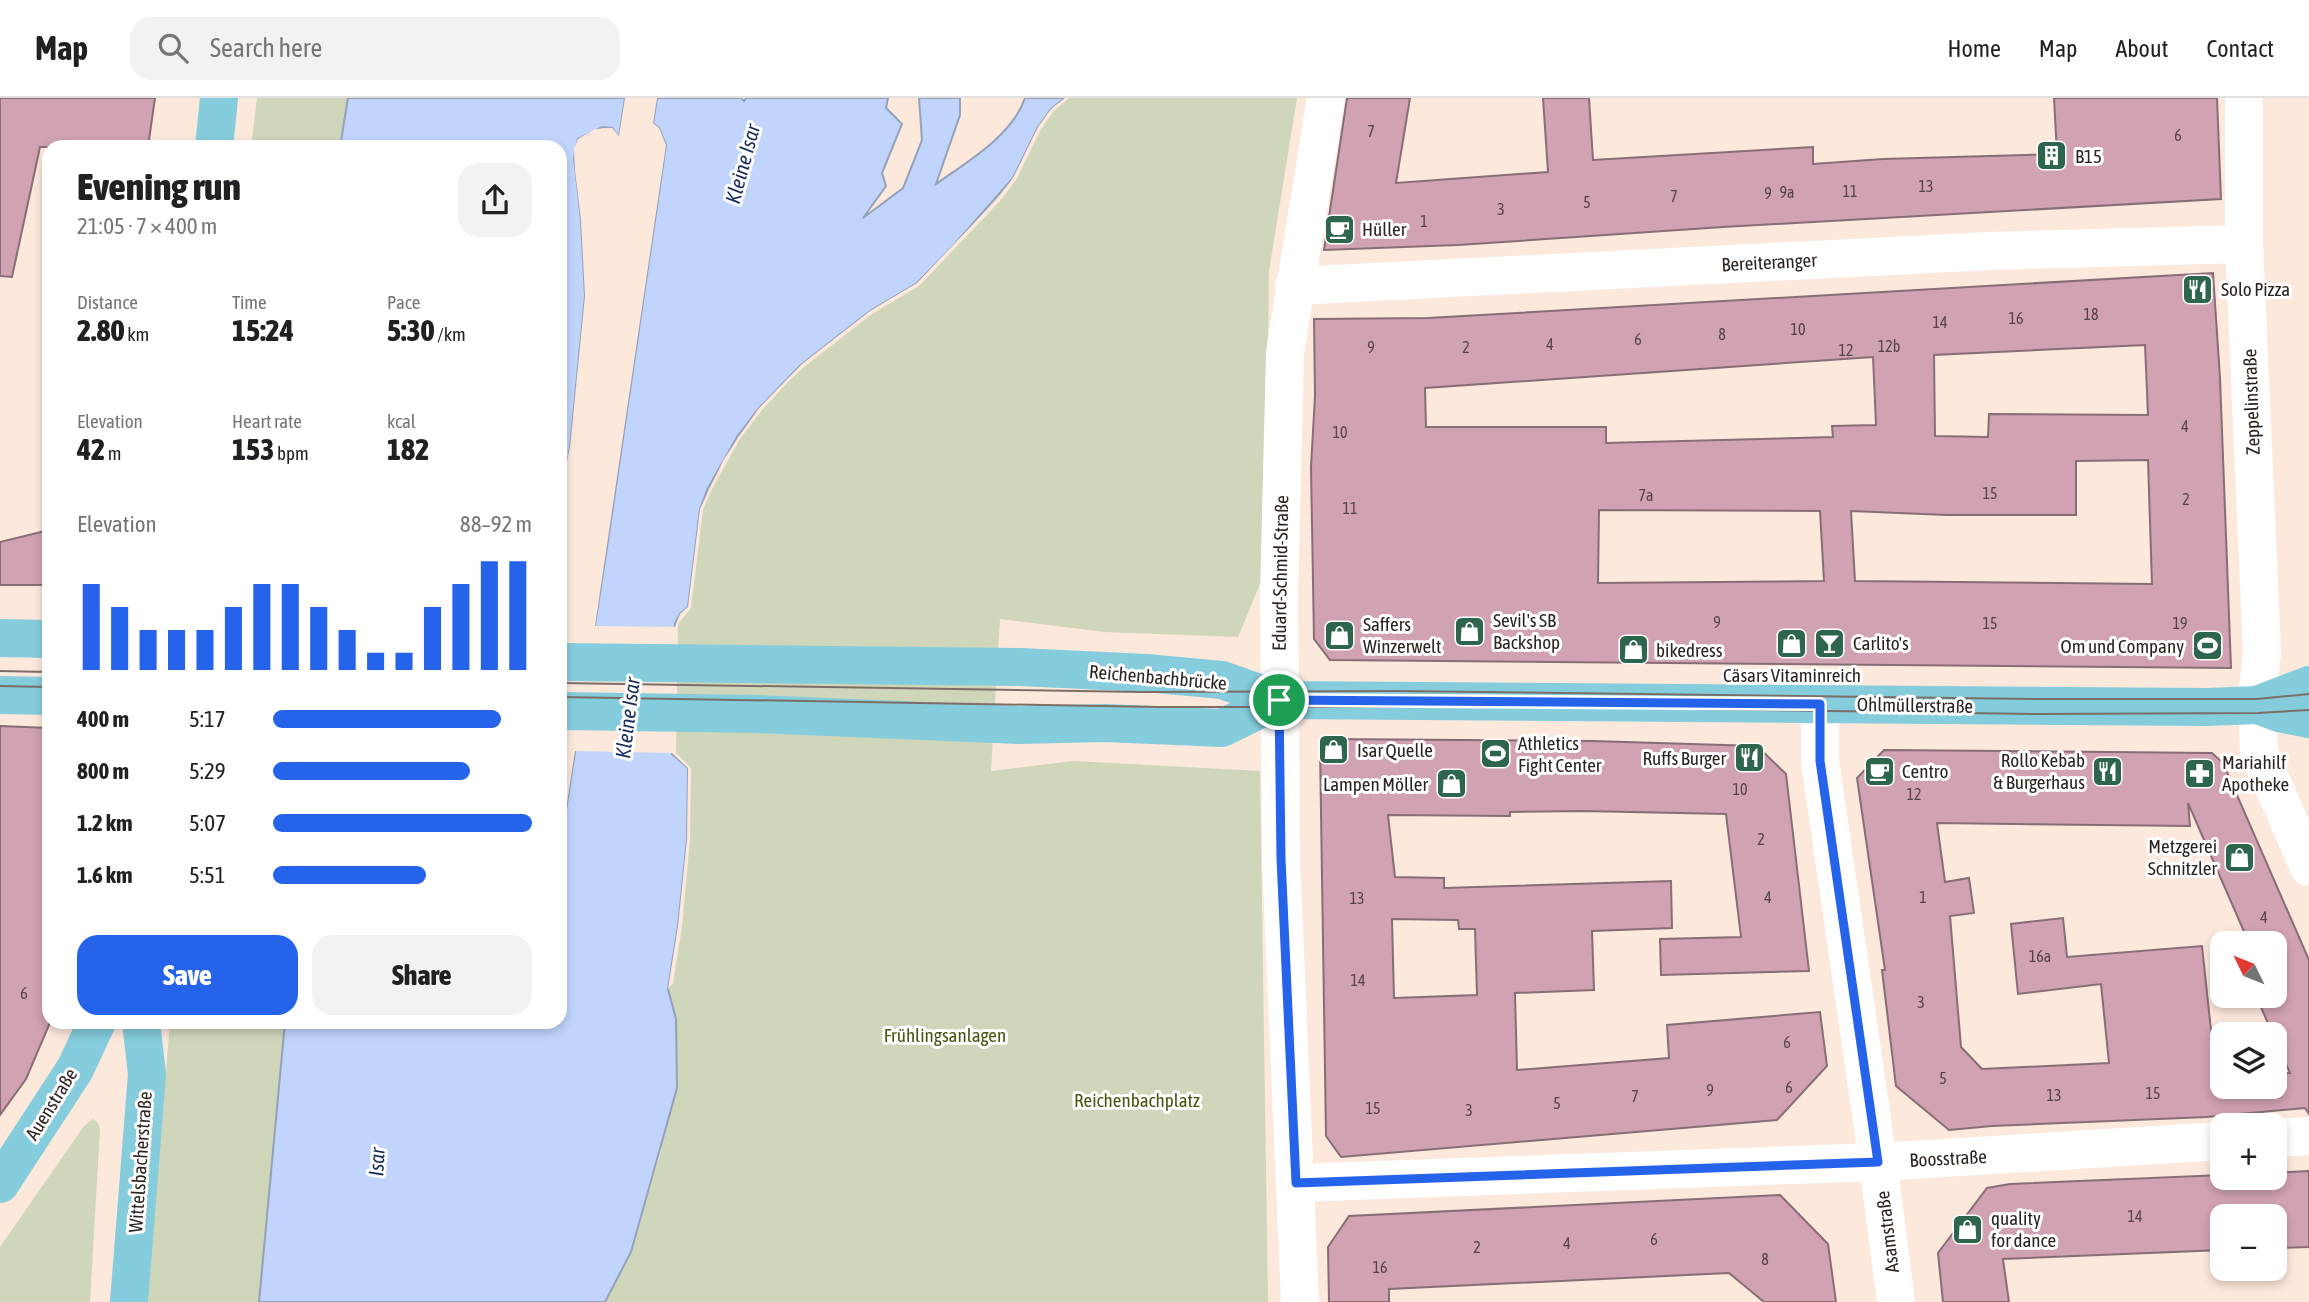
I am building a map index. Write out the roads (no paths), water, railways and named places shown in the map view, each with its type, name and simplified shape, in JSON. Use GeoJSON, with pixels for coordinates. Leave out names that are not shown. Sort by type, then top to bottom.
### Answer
{"type":"FeatureCollection","features":[{"type":"Feature","properties":{"kind":"main road"},"geometry":{"type":"LineString","coordinates":[[215,140],[219,98]]}},
{"type":"Feature","properties":{"kind":"main road"},"geometry":{"type":"LineString","coordinates":[[0,638],[42,639]]}},
{"type":"Feature","properties":{"kind":"main road","name":"Reichenbachbrücke"},"geometry":{"type":"LineString","coordinates":[[567,662],[1020,667],[1146,673],[1223,680],[1279,700]]}},
{"type":"Feature","properties":{"kind":"main road","name":"Ohlmüllerstraße"},"geometry":{"type":"LineString","coordinates":[[1279,700],[2113,707],[2258,705],[2309,685]]}},
{"type":"Feature","properties":{"kind":"main road"},"geometry":{"type":"LineString","coordinates":[[0,695],[42,695]]}},
{"type":"Feature","properties":{"kind":"main road","name":"Reichenbachbrücke"},"geometry":{"type":"LineString","coordinates":[[567,711],[757,714],[1019,725],[1105,723],[1222,728],[1279,700]]}},
{"type":"Feature","properties":{"kind":"main road","name":"Ohlmüllerstraße"},"geometry":{"type":"LineString","coordinates":[[2258,705],[2279,713],[2309,719]]}},
{"type":"Feature","properties":{"kind":"main road","name":"Auenstraße"},"geometry":{"type":"LineString","coordinates":[[0,1184],[75,1069],[94,1029]]}},
{"type":"Feature","properties":{"kind":"main road","name":"Wittelsbacherstraße"},"geometry":{"type":"LineString","coordinates":[[129,1302],[147,1074],[142,1029]]}},
{"type":"Feature","properties":{"kind":"street","name":"Eduard-Schmid-Straße"},"geometry":{"type":"LineString","coordinates":[[1300,1302],[1281,859],[1279,595],[1285,352],[1326,98]]}},
{"type":"Feature","properties":{"kind":"street","name":"Zeppelinstraße"},"geometry":{"type":"LineString","coordinates":[[2244,98],[2244,244],[2262,652],[2258,705],[2259,753],[2309,867]]}},
{"type":"Feature","properties":{"kind":"street","name":"Bereiteranger"},"geometry":{"type":"LineString","coordinates":[[1294,286],[1990,251],[2244,244]]}},
{"type":"Feature","properties":{"kind":"street","name":"Asamstraße"},"geometry":{"type":"LineString","coordinates":[[1820,704],[1820,761],[1896,1302]]}},
{"type":"Feature","properties":{"kind":"street"},"geometry":{"type":"LineString","coordinates":[[2287,1137],[2309,1136]]}},
{"type":"Feature","properties":{"kind":"street","name":"Boosstraße"},"geometry":{"type":"LineString","coordinates":[[1296,1183],[1878,1162],[2210,1142]]}},
{"type":"Feature","properties":{"kind":"water"},"geometry":{"type":"Polygon","coordinates":[[[348,98],[625,98],[619,137],[612,128],[602,127],[578,139],[574,158],[585,296],[567,466],[567,140],[341,140],[348,98]]]}},
{"type":"Feature","properties":{"kind":"water"},"geometry":{"type":"Polygon","coordinates":[[[657,98],[741,98],[744,101],[746,98],[888,98],[886,108],[902,124],[882,173],[886,186],[863,218],[903,188],[922,140],[919,98],[960,98],[960,115],[936,184],[1000,136],[1019,111],[1025,98],[1065,98],[1051,109],[1038,127],[1013,178],[953,246],[917,283],[870,311],[802,364],[759,408],[737,437],[708,488],[700,509],[688,607],[675,623],[672,754],[688,768],[687,839],[668,989],[676,1019],[677,1088],[631,1252],[605,1302],[259,1302],[284,1029],[567,1029],[567,803],[666,145],[659,128],[653,123],[657,98]]]}},
{"type":"Feature","properties":{"kind":"tram line"},"geometry":{"type":"LineString","coordinates":[[0,671],[42,672]]}},
{"type":"Feature","properties":{"kind":"tram line"},"geometry":{"type":"LineString","coordinates":[[567,683],[1142,692],[1396,691],[2037,699],[2257,699],[2309,694]]}},
{"type":"Feature","properties":{"kind":"tram line"},"geometry":{"type":"LineString","coordinates":[[0,686],[42,687]]}},
{"type":"Feature","properties":{"kind":"tram line"},"geometry":{"type":"LineString","coordinates":[[567,697],[1159,707],[1556,707],[2037,714],[2258,713],[2309,710]]}},
{"type":"Feature","properties":{"kind":"place","name":"B15"},"geometry":{"type":"Point","coordinates":[2052,156]}},
{"type":"Feature","properties":{"kind":"place","name":"Hüller"},"geometry":{"type":"Point","coordinates":[1339,229]}},
{"type":"Feature","properties":{"kind":"place","name":"Solo Pizza"},"geometry":{"type":"Point","coordinates":[2198,289]}},
{"type":"Feature","properties":{"kind":"place","name":"Sevil's SB Backshop"},"geometry":{"type":"Point","coordinates":[1470,631]}},
{"type":"Feature","properties":{"kind":"place","name":"Saffers Winzerwelt"},"geometry":{"type":"Point","coordinates":[1340,635]}},
{"type":"Feature","properties":{"kind":"place","name":"Carlito's"},"geometry":{"type":"Point","coordinates":[1830,643]}},
{"type":"Feature","properties":{"kind":"place","name":"Cäsars Vitaminreich"},"geometry":{"type":"Point","coordinates":[1792,644]}},
{"type":"Feature","properties":{"kind":"place","name":"Om und Company"},"geometry":{"type":"Point","coordinates":[2207,646]}},
{"type":"Feature","properties":{"kind":"place","name":"bikedress"},"geometry":{"type":"Point","coordinates":[1633,650]}},
{"type":"Feature","properties":{"kind":"place","name":"Isar Quelle"},"geometry":{"type":"Point","coordinates":[1334,750]}},
{"type":"Feature","properties":{"kind":"place","name":"Athletics Fight Center"},"geometry":{"type":"Point","coordinates":[1495,754]}},
{"type":"Feature","properties":{"kind":"place","name":"Ruffs Burger"},"geometry":{"type":"Point","coordinates":[1749,758]}},
{"type":"Feature","properties":{"kind":"place","name":"Centro"},"geometry":{"type":"Point","coordinates":[1879,771]}},
{"type":"Feature","properties":{"kind":"place","name":"Rollo Kebab & Burgerhaus"},"geometry":{"type":"Point","coordinates":[2108,771]}},
{"type":"Feature","properties":{"kind":"place","name":"Mariahilf Apotheke"},"geometry":{"type":"Point","coordinates":[2199,773]}},
{"type":"Feature","properties":{"kind":"place","name":"Lampen Möller"},"geometry":{"type":"Point","coordinates":[1451,784]}},
{"type":"Feature","properties":{"kind":"place","name":"Metzgerei Schnitzler"},"geometry":{"type":"Point","coordinates":[2240,857]}},
{"type":"Feature","properties":{"kind":"place","name":"quality for dance"},"geometry":{"type":"Point","coordinates":[1968,1229]}},
{"type":"Feature","properties":{"kind":"water label","name":"Kleine Isar"},"geometry":{"type":"Point","coordinates":[743,164]}},
{"type":"Feature","properties":{"kind":"water label","name":"Kleine Isar"},"geometry":{"type":"Point","coordinates":[628,718]}},
{"type":"Feature","properties":{"kind":"water label","name":"Isar"},"geometry":{"type":"Point","coordinates":[377,1162]}},
{"type":"Feature","properties":{"kind":"park label","name":"Frühlingsanlagen"},"geometry":{"type":"Point","coordinates":[945,1035]}},
{"type":"Feature","properties":{"kind":"park label","name":"Reichenbachplatz"},"geometry":{"type":"Point","coordinates":[1137,1100]}}]}
